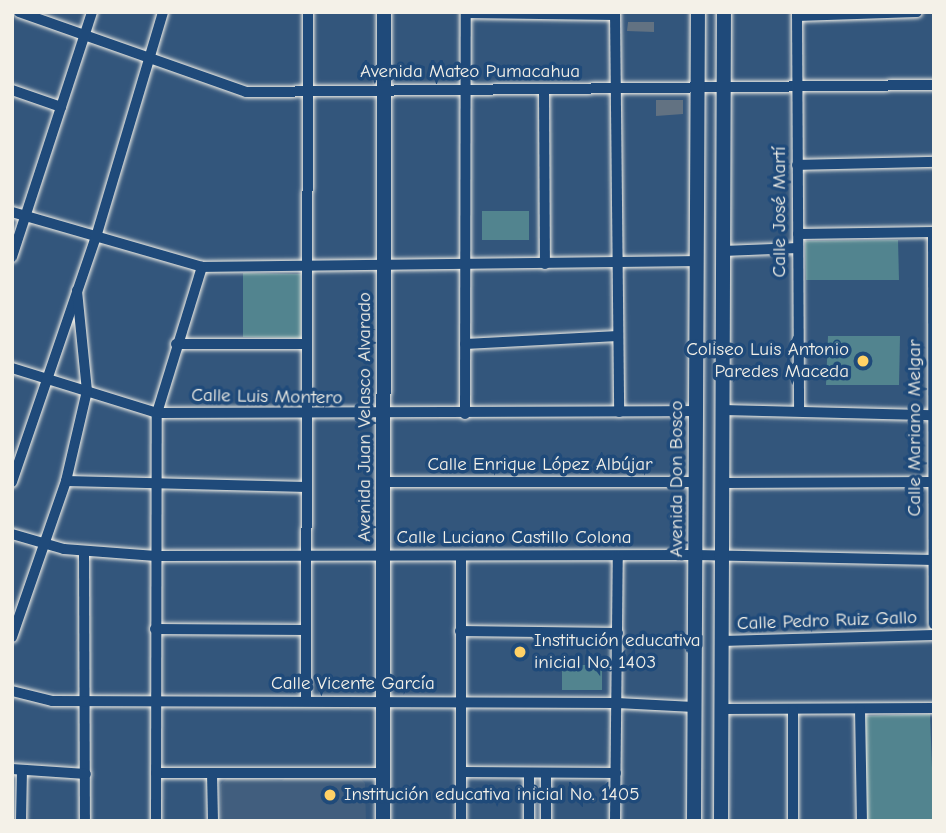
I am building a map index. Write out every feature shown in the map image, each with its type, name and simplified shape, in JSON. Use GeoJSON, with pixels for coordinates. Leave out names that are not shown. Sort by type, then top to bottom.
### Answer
{"type":"FeatureCollection","features":[{"type":"Feature","properties":{"kind":"street","name":"Avenida Mateo Pumacahua"},"geometry":{"type":"LineString","coordinates":[[19,12],[149,55],[247,92],[934,85]]}},
{"type":"Feature","properties":{"kind":"street"},"geometry":{"type":"LineString","coordinates":[[12,257],[92,12]]}},
{"type":"Feature","properties":{"kind":"street"},"geometry":{"type":"LineString","coordinates":[[12,482],[45,378],[96,237],[163,12]]}},
{"type":"Feature","properties":{"kind":"street"},"geometry":{"type":"LineString","coordinates":[[306,701],[307,267],[304,91],[308,12]]}},
{"type":"Feature","properties":{"kind":"street","name":"Avenida Juan Velasco Alvarado"},"geometry":{"type":"LineString","coordinates":[[383,821],[384,12]]}},
{"type":"Feature","properties":{"kind":"street","name":"Avenida Don Bosco"},"geometry":{"type":"LineString","coordinates":[[694,821],[698,12]]}},
{"type":"Feature","properties":{"kind":"street"},"geometry":{"type":"LineString","coordinates":[[721,821],[724,12]]}},
{"type":"Feature","properties":{"kind":"street"},"geometry":{"type":"LineString","coordinates":[[797,14],[916,12]]}},
{"type":"Feature","properties":{"kind":"street"},"geometry":{"type":"LineString","coordinates":[[466,414],[466,13],[615,14],[619,412]]}},
{"type":"Feature","properties":{"kind":"street","name":"Calle José Martí"},"geometry":{"type":"LineString","coordinates":[[797,14],[799,411]]}},
{"type":"Feature","properties":{"kind":"street"},"geometry":{"type":"LineString","coordinates":[[544,89],[545,264]]}},
{"type":"Feature","properties":{"kind":"street"},"geometry":{"type":"LineString","coordinates":[[12,90],[61,107]]}},
{"type":"Feature","properties":{"kind":"street"},"geometry":{"type":"LineString","coordinates":[[797,165],[934,162]]}},
{"type":"Feature","properties":{"kind":"street"},"geometry":{"type":"LineString","coordinates":[[12,212],[202,267],[384,268],[697,261]]}},
{"type":"Feature","properties":{"kind":"street"},"geometry":{"type":"LineString","coordinates":[[798,234],[934,232]]}},
{"type":"Feature","properties":{"kind":"street","name":"Calle Mariano Melgar"},"geometry":{"type":"LineString","coordinates":[[934,232],[934,624]]}},
{"type":"Feature","properties":{"kind":"street"},"geometry":{"type":"LineString","coordinates":[[723,251],[798,248]]}},
{"type":"Feature","properties":{"kind":"street"},"geometry":{"type":"LineString","coordinates":[[156,821],[157,413],[176,344],[202,267]]}},
{"type":"Feature","properties":{"kind":"street"},"geometry":{"type":"LineString","coordinates":[[12,637],[66,481],[88,391],[77,290]]}},
{"type":"Feature","properties":{"kind":"street"},"geometry":{"type":"LineString","coordinates":[[465,344],[618,336]]}},
{"type":"Feature","properties":{"kind":"street"},"geometry":{"type":"LineString","coordinates":[[176,344],[307,344]]}},
{"type":"Feature","properties":{"kind":"street","name":"Calle Luis Montero"},"geometry":{"type":"LineString","coordinates":[[12,368],[157,413],[384,415],[697,411]]}},
{"type":"Feature","properties":{"kind":"street"},"geometry":{"type":"LineString","coordinates":[[723,410],[933,415]]}},
{"type":"Feature","properties":{"kind":"street"},"geometry":{"type":"LineString","coordinates":[[66,481],[156,486],[307,487]]}},
{"type":"Feature","properties":{"kind":"street","name":"Calle Enrique López Albújar"},"geometry":{"type":"LineString","coordinates":[[384,482],[696,482]]}},
{"type":"Feature","properties":{"kind":"street"},"geometry":{"type":"LineString","coordinates":[[722,483],[932,482]]}},
{"type":"Feature","properties":{"kind":"street","name":"Calle Luciano Castillo Colona"},"geometry":{"type":"LineString","coordinates":[[12,534],[85,551],[156,556],[696,555],[934,560]]}},
{"type":"Feature","properties":{"kind":"street"},"geometry":{"type":"LineString","coordinates":[[85,551],[85,821]]}},
{"type":"Feature","properties":{"kind":"street"},"geometry":{"type":"LineString","coordinates":[[461,556],[458,702],[461,821]]}},
{"type":"Feature","properties":{"kind":"street"},"geometry":{"type":"LineString","coordinates":[[615,821],[618,556]]}},
{"type":"Feature","properties":{"kind":"street"},"geometry":{"type":"LineString","coordinates":[[155,629],[306,630]]}},
{"type":"Feature","properties":{"kind":"street"},"geometry":{"type":"LineString","coordinates":[[460,631],[618,632]]}},
{"type":"Feature","properties":{"kind":"street","name":"Calle Pedro Ruiz Gallo"},"geometry":{"type":"LineString","coordinates":[[722,641],[934,635]]}},
{"type":"Feature","properties":{"kind":"street","name":"Calle Vicente García"},"geometry":{"type":"LineString","coordinates":[[12,691],[52,701],[617,702],[694,707]]}},
{"type":"Feature","properties":{"kind":"street"},"geometry":{"type":"LineString","coordinates":[[722,709],[934,708]]}},
{"type":"Feature","properties":{"kind":"street"},"geometry":{"type":"LineString","coordinates":[[860,709],[862,821]]}},
{"type":"Feature","properties":{"kind":"street"},"geometry":{"type":"LineString","coordinates":[[793,710],[793,821]]}},
{"type":"Feature","properties":{"kind":"street"},"geometry":{"type":"LineString","coordinates":[[21,821],[17,770],[86,774]]}},
{"type":"Feature","properties":{"kind":"street"},"geometry":{"type":"LineString","coordinates":[[461,772],[616,773]]}},
{"type":"Feature","properties":{"kind":"street"},"geometry":{"type":"LineString","coordinates":[[156,773],[384,773]]}},
{"type":"Feature","properties":{"kind":"street"},"geometry":{"type":"LineString","coordinates":[[212,773],[213,821]]}},
{"type":"Feature","properties":{"kind":"street"},"geometry":{"type":"LineString","coordinates":[[529,773],[529,821]]}},
{"type":"Feature","properties":{"kind":"street"},"geometry":{"type":"LineString","coordinates":[[546,773],[546,821]]}},
{"type":"Feature","properties":{"kind":"shaded area"},"geometry":{"type":"Polygon","coordinates":[[[286,777],[359,777],[365,783],[366,821],[221,821],[221,784],[227,778],[282,781],[286,777]]]}},
{"type":"Feature","properties":{"kind":"green space"},"geometry":{"type":"Polygon","coordinates":[[[482,211],[529,211],[529,240],[482,240],[482,211]]]}},
{"type":"Feature","properties":{"kind":"green space"},"geometry":{"type":"Polygon","coordinates":[[[898,240],[899,280],[806,280],[805,241],[898,240]]]}},
{"type":"Feature","properties":{"kind":"green space"},"geometry":{"type":"Polygon","coordinates":[[[243,273],[301,274],[301,338],[243,337],[243,273]]]}},
{"type":"Feature","properties":{"kind":"green space","name":"Coliseo Luis Antonio Paredes Maceda"},"geometry":{"type":"Polygon","coordinates":[[[828,336],[900,336],[899,385],[826,385],[828,336]]]}},
{"type":"Feature","properties":{"kind":"green space"},"geometry":{"type":"Polygon","coordinates":[[[562,665],[602,665],[602,690],[562,690],[562,665]]]}},
{"type":"Feature","properties":{"kind":"green space"},"geometry":{"type":"Polygon","coordinates":[[[930,714],[934,821],[865,821],[862,716],[930,714]]]}},
{"type":"Feature","properties":{"kind":"building"},"geometry":{"type":"Polygon","coordinates":[[[628,22],[654,22],[654,32],[627,31],[628,22]]]}},
{"type":"Feature","properties":{"kind":"building"},"geometry":{"type":"Polygon","coordinates":[[[656,100],[683,100],[683,114],[656,116],[656,100]]]}},
{"type":"Feature","properties":{"kind":"place","name":"Coliseo Luis Antonio Paredes Maceda"},"geometry":{"type":"Point","coordinates":[863,361]}},
{"type":"Feature","properties":{"kind":"place","name":"Institución educativa inicial No. 1403"},"geometry":{"type":"Point","coordinates":[520,652]}},
{"type":"Feature","properties":{"kind":"place","name":"Institución educativa inicial No. 1405"},"geometry":{"type":"Point","coordinates":[330,795]}}]}
